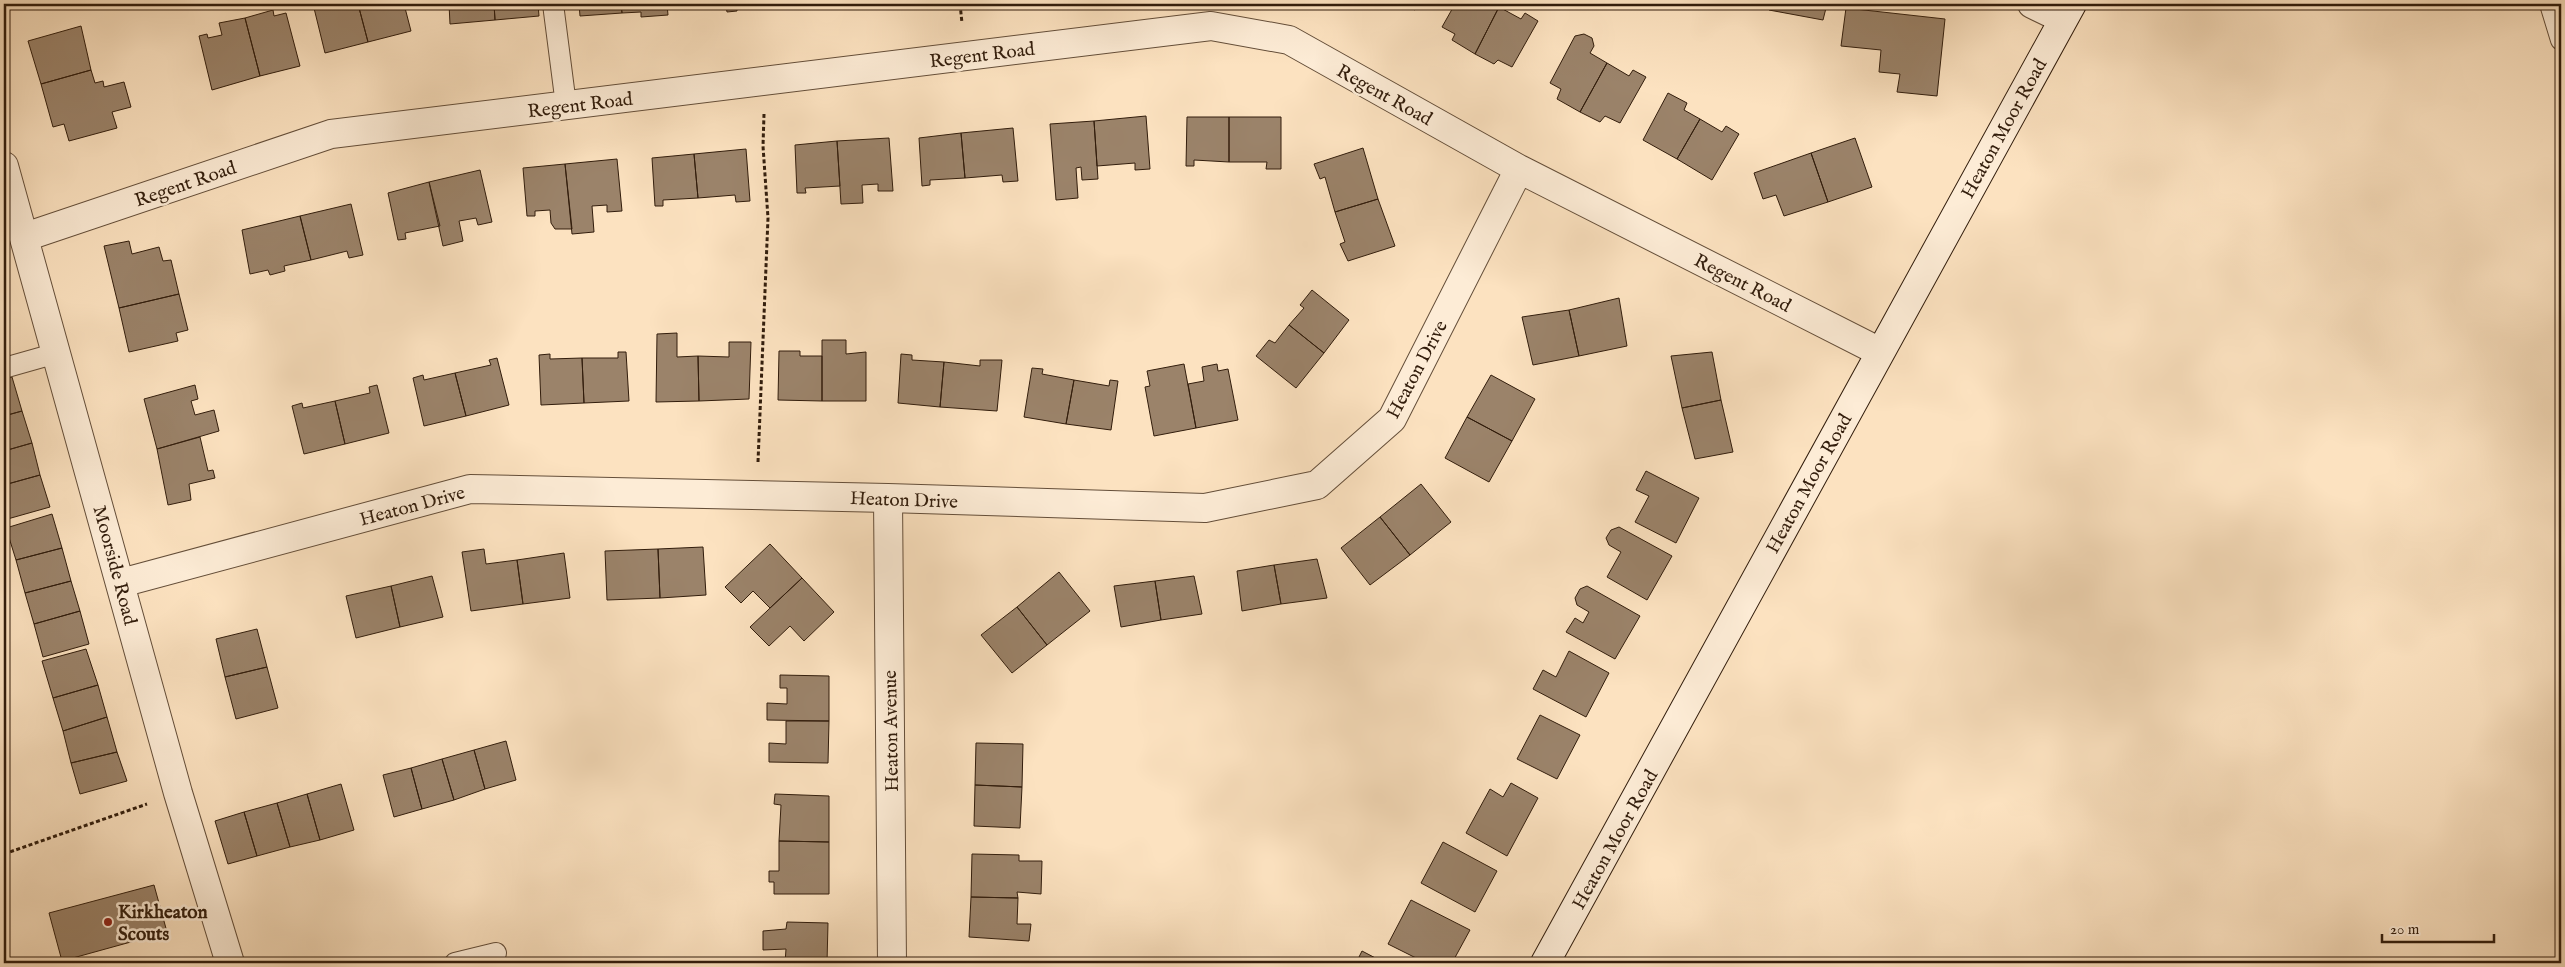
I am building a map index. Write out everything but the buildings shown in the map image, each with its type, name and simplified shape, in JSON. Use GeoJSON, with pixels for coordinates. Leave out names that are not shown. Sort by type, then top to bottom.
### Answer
{"type":"FeatureCollection","features":[{"type":"Feature","properties":{"kind":"street"},"geometry":{"type":"LineString","coordinates":[[2032,4],[2067,12]]}},
{"type":"Feature","properties":{"kind":"street","name":"Heaton Moor Road"},"geometry":{"type":"LineString","coordinates":[[1545,963],[2067,12]]}},
{"type":"Feature","properties":{"kind":"street","name":"Regent Road"},"geometry":{"type":"LineString","coordinates":[[25,237],[331,134],[1211,26],[1289,40],[1519,169],[1880,352]]}},
{"type":"Feature","properties":{"kind":"street","name":"Moorside Road"},"geometry":{"type":"LineString","coordinates":[[4,166],[58,353],[178,793],[230,963]]}},
{"type":"Feature","properties":{"kind":"street","name":"Heaton Drive"},"geometry":{"type":"LineString","coordinates":[[121,582],[470,490],[888,498],[1205,508],[1317,485],[1392,420],[1519,169]]}},
{"type":"Feature","properties":{"kind":"street","name":"Heaton Avenue"},"geometry":{"type":"LineString","coordinates":[[888,498],[892,963]]}},
{"type":"Feature","properties":{"kind":"lane"},"geometry":{"type":"LineString","coordinates":[[554,4],[566,105]]}},
{"type":"Feature","properties":{"kind":"lane"},"geometry":{"type":"LineString","coordinates":[[2550,4],[2561,40]]}},
{"type":"Feature","properties":{"kind":"lane"},"geometry":{"type":"LineString","coordinates":[[4,368],[58,353]]}},
{"type":"Feature","properties":{"kind":"lane"},"geometry":{"type":"LineString","coordinates":[[455,963],[496,953]]}},
{"type":"Feature","properties":{"kind":"path"},"geometry":{"type":"LineString","coordinates":[[757,496],[768,218],[763,146],[765,80]]}},
{"type":"Feature","properties":{"kind":"path"},"geometry":{"type":"LineString","coordinates":[[4,854],[178,793]]}},
{"type":"Feature","properties":{"kind":"place","name":"Kirkheaton Scouts"},"geometry":{"type":"Point","coordinates":[108,922]}}]}
